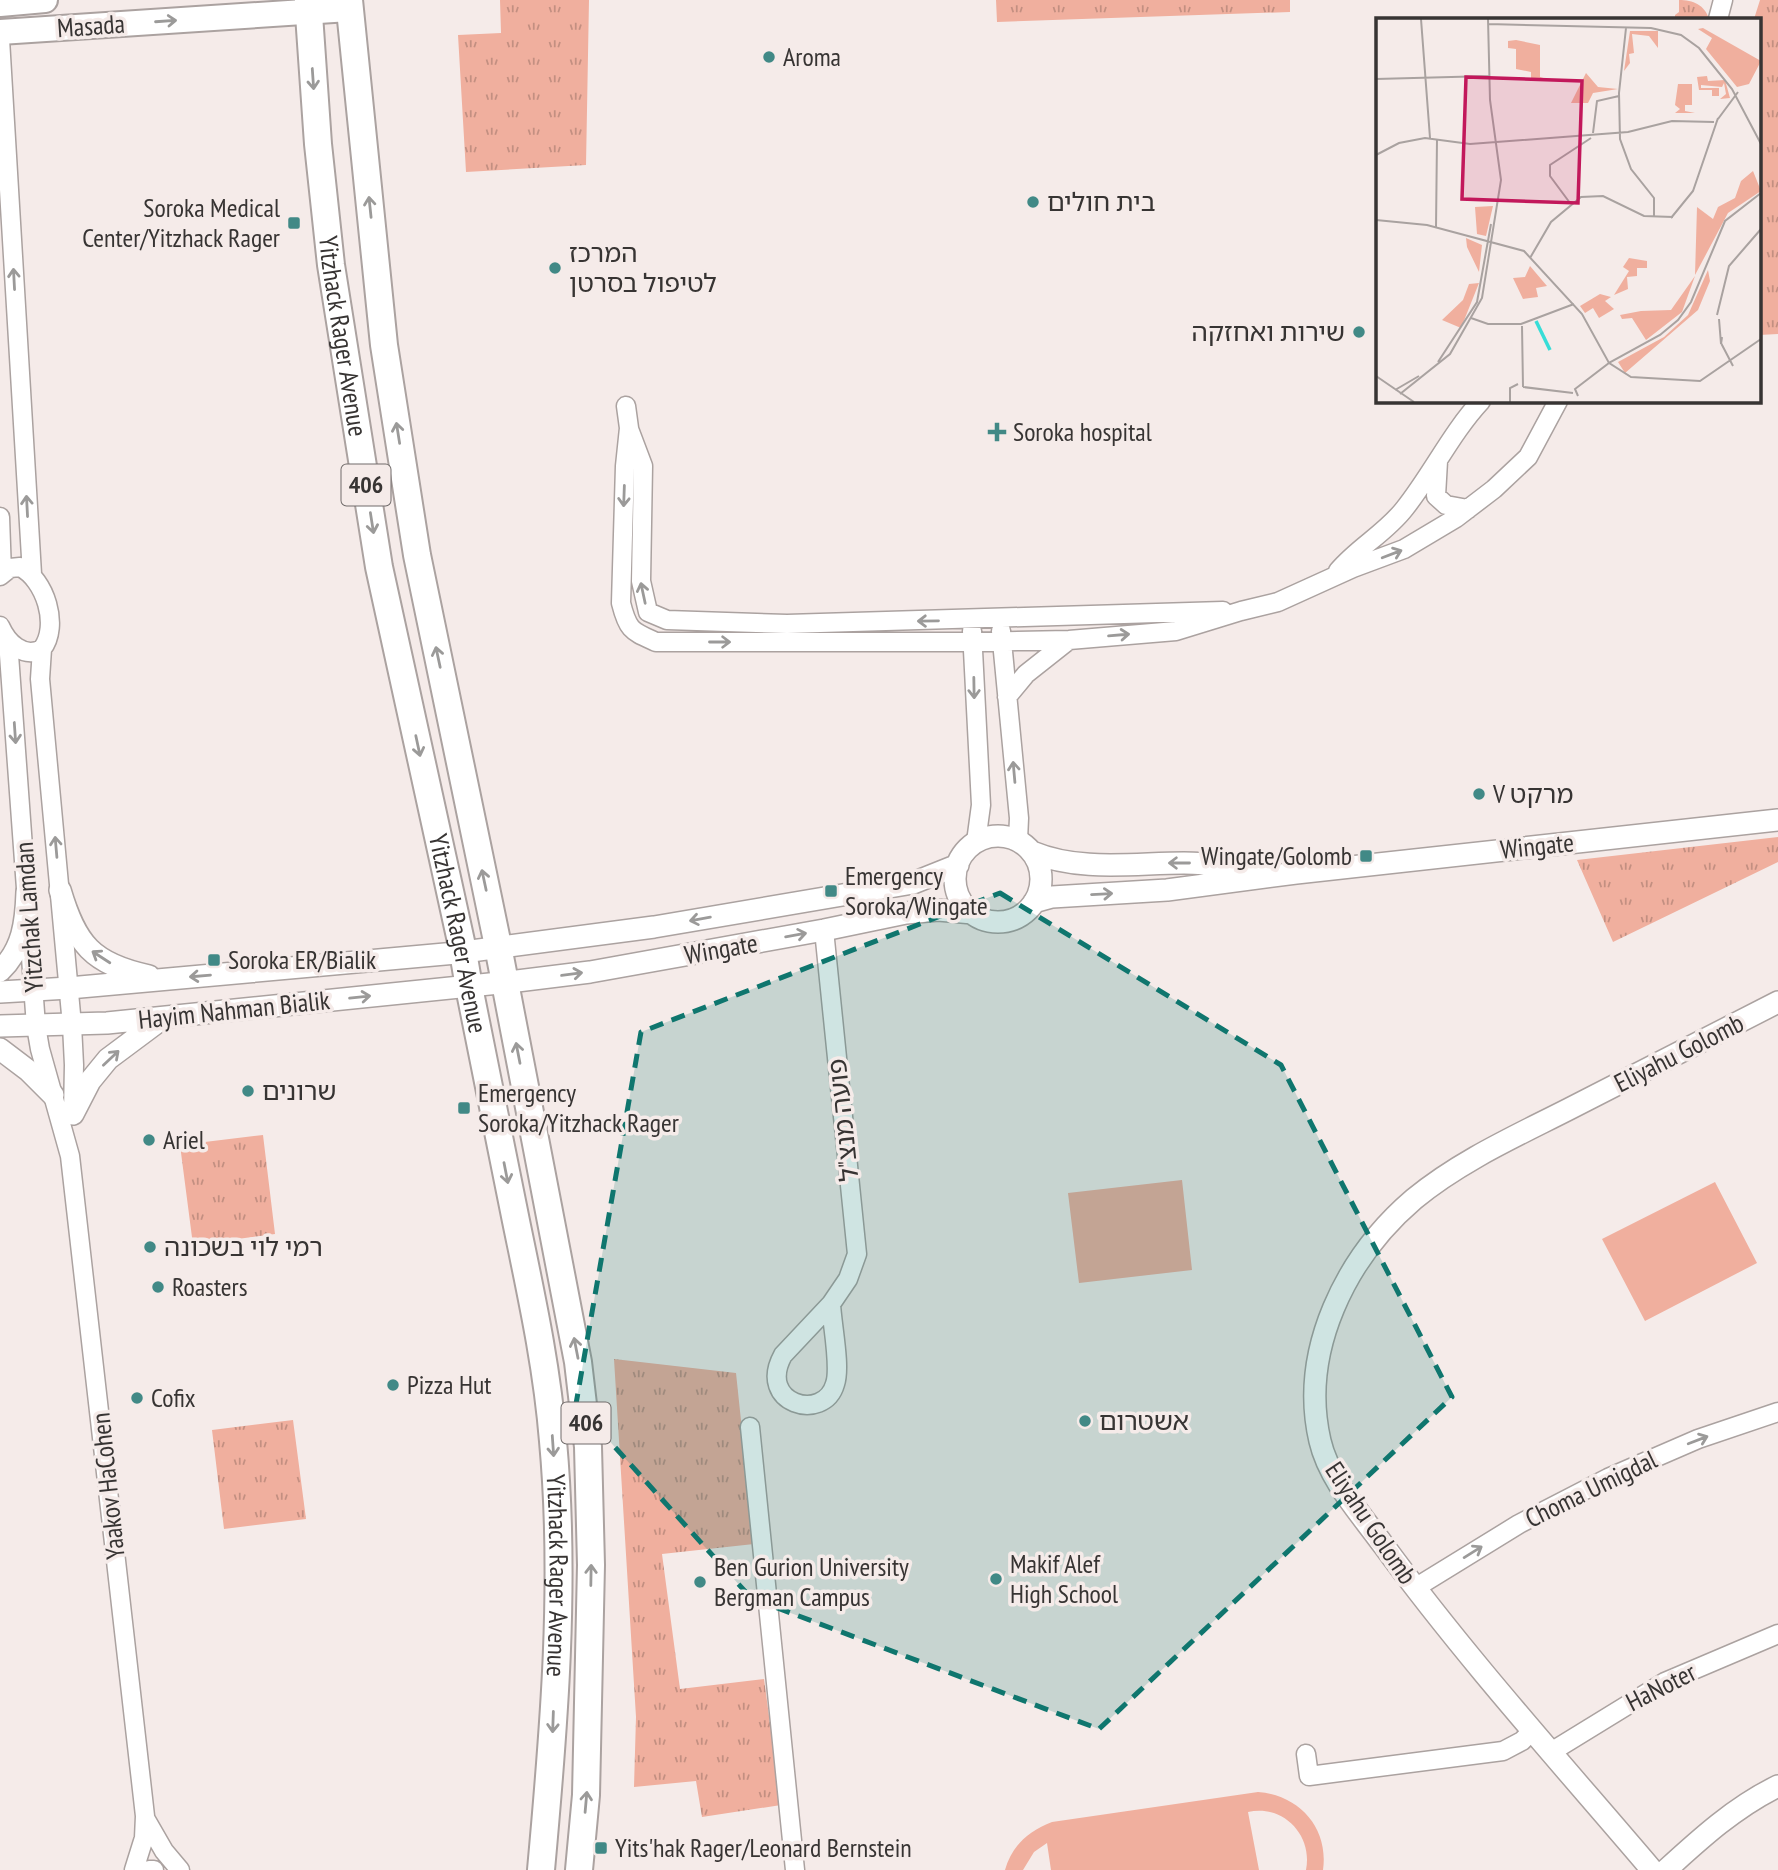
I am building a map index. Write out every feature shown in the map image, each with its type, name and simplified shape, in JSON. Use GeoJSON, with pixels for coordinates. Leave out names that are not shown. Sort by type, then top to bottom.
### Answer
{"type":"FeatureCollection","features":[{"type":"Feature","properties":{"kind":"main road","name":"Masada"},"geometry":{"type":"LineString","coordinates":[[0,3],[45,0]]}},
{"type":"Feature","properties":{"kind":"main road","name":"Masada"},"geometry":{"type":"LineString","coordinates":[[0,32],[349,4]]}},
{"type":"Feature","properties":{"kind":"main road","name":"Yitzhack Rager Avenue"},"geometry":{"type":"LineString","coordinates":[[349,4],[384,345],[417,555],[498,947],[578,1362],[585,1415],[591,1579],[586,1795],[579,1870]]}},
{"type":"Feature","properties":{"kind":"main road","name":"Yitzhack Rager Avenue"},"geometry":{"type":"LineString","coordinates":[[308,6],[318,144],[331,265],[379,567],[464,952],[468,986],[543,1356],[554,1443],[559,1571],[551,1765],[541,1870]]}},
{"type":"Feature","properties":{"kind":"street"},"geometry":{"type":"LineString","coordinates":[[1718,18],[1723,0]]}},
{"type":"Feature","properties":{"kind":"street"},"geometry":{"type":"LineString","coordinates":[[0,40],[32,574]]}},
{"type":"Feature","properties":{"kind":"street"},"geometry":{"type":"LineString","coordinates":[[1330,581],[1347,561],[1381,534],[1405,509],[1480,402]]}},
{"type":"Feature","properties":{"kind":"street"},"geometry":{"type":"LineString","coordinates":[[629,428],[625,466],[621,603],[633,632],[656,642],[1069,640],[1176,631],[1278,602],[1330,581],[1353,568],[1404,549],[1468,509],[1528,457],[1556,402]]}},
{"type":"Feature","properties":{"kind":"street"},"geometry":{"type":"LineString","coordinates":[[626,406],[629,428],[643,466],[641,581],[648,612],[667,620],[787,624],[1241,611]]}},
{"type":"Feature","properties":{"kind":"street"},"geometry":{"type":"LineString","coordinates":[[1438,461],[1436,496],[1446,505],[1468,509]]}},
{"type":"Feature","properties":{"kind":"street"},"geometry":{"type":"LineString","coordinates":[[0,517],[1,574]]}},
{"type":"Feature","properties":{"kind":"street"},"geometry":{"type":"LineString","coordinates":[[1,574],[10,568],[20,567],[32,574]]}},
{"type":"Feature","properties":{"kind":"street","name":"Yitzchak Lamdan"},"geometry":{"type":"LineString","coordinates":[[32,574],[41,588],[48,615],[48,636],[42,649],[40,679],[72,1025]]}},
{"type":"Feature","properties":{"kind":"street"},"geometry":{"type":"LineString","coordinates":[[1000,619],[1019,818],[1025,846],[1041,872],[1039,892],[1034,902],[1021,915],[999,921],[985,919],[973,913],[957,891],[955,878],[962,856],[976,842],[990,836],[1004,836],[1025,846]]}},
{"type":"Feature","properties":{"kind":"street"},"geometry":{"type":"LineString","coordinates":[[971,620],[981,805],[976,842]]}},
{"type":"Feature","properties":{"kind":"street"},"geometry":{"type":"LineString","coordinates":[[4,633],[19,650],[30,652],[42,649]]}},
{"type":"Feature","properties":{"kind":"street","name":"Yitzchak Lamdan"},"geometry":{"type":"LineString","coordinates":[[4,633],[36,1026]]}},
{"type":"Feature","properties":{"kind":"street"},"geometry":{"type":"LineString","coordinates":[[1007,697],[1026,674],[1069,640]]}},
{"type":"Feature","properties":{"kind":"street","name":"Wingate"},"geometry":{"type":"LineString","coordinates":[[1034,902],[1052,897],[1167,890],[1296,873],[1778,820]]}},
{"type":"Feature","properties":{"kind":"street","name":"Wingate"},"geometry":{"type":"LineString","coordinates":[[1025,846],[1054,861],[1089,865],[1188,863],[1296,873]]}},
{"type":"Feature","properties":{"kind":"street","name":"Wingate"},"geometry":{"type":"LineString","coordinates":[[464,952],[654,927],[872,891],[913,883],[958,865]]}},
{"type":"Feature","properties":{"kind":"street"},"geometry":{"type":"LineString","coordinates":[[60,890],[68,920],[82,943],[120,968],[165,979]]}},
{"type":"Feature","properties":{"kind":"street"},"geometry":{"type":"LineString","coordinates":[[0,971],[16,951],[22,936],[26,920],[27,892]]}},
{"type":"Feature","properties":{"kind":"street","name":"Wingate"},"geometry":{"type":"LineString","coordinates":[[468,986],[590,972],[906,913],[939,910],[973,913]]}},
{"type":"Feature","properties":{"kind":"street","name":"פועה מנצ\"ל"},"geometry":{"type":"LineString","coordinates":[[824,930],[857,1254],[848,1279],[831,1304],[783,1355],[778,1364],[777,1385],[783,1396],[792,1403],[814,1404],[826,1400],[833,1391],[837,1365],[831,1304]]}},
{"type":"Feature","properties":{"kind":"street","name":"Hayim Nahman Bialik"},"geometry":{"type":"LineString","coordinates":[[0,992],[464,952]]}},
{"type":"Feature","properties":{"kind":"street","name":"Hayim Nahman Bialik"},"geometry":{"type":"LineString","coordinates":[[0,1026],[72,1025],[468,986]]}},
{"type":"Feature","properties":{"kind":"street","name":"Eliyahu Golomb"},"geometry":{"type":"LineString","coordinates":[[1652,1870],[1433,1613],[1334,1475],[1320,1442],[1316,1404],[1319,1357],[1332,1310],[1350,1272],[1382,1231],[1414,1199],[1457,1168],[1778,1002]]}},
{"type":"Feature","properties":{"kind":"street"},"geometry":{"type":"LineString","coordinates":[[73,1114],[90,1081],[108,1059],[165,1017]]}},
{"type":"Feature","properties":{"kind":"street","name":"Yaakov HaCohen"},"geometry":{"type":"LineString","coordinates":[[70,1156],[74,1065],[72,1025]]}},
{"type":"Feature","properties":{"kind":"street","name":"Yaakov HaCohen"},"geometry":{"type":"LineString","coordinates":[[36,1026],[70,1156],[145,1816],[144,1838],[134,1870]]}},
{"type":"Feature","properties":{"kind":"street"},"geometry":{"type":"LineString","coordinates":[[0,1049],[29,1071],[53,1095]]}},
{"type":"Feature","properties":{"kind":"street","name":"Choma Umigdal"},"geometry":{"type":"LineString","coordinates":[[1415,1588],[1519,1524],[1608,1478],[1698,1439],[1778,1412]]}},
{"type":"Feature","properties":{"kind":"street"},"geometry":{"type":"LineString","coordinates":[[750,1427],[796,1870]]}},
{"type":"Feature","properties":{"kind":"street","name":"HaNoter"},"geometry":{"type":"LineString","coordinates":[[1551,1752],[1665,1682],[1778,1634]]}},
{"type":"Feature","properties":{"kind":"street"},"geometry":{"type":"LineString","coordinates":[[1306,1754],[1309,1776],[1503,1751],[1522,1741],[1533,1730]]}},
{"type":"Feature","properties":{"kind":"street"},"geometry":{"type":"LineString","coordinates":[[1666,1870],[1716,1825],[1778,1786]]}},
{"type":"Feature","properties":{"kind":"street","name":"Yaakov HaCohen"},"geometry":{"type":"LineString","coordinates":[[145,1816],[158,1842],[180,1870]]}},
{"type":"Feature","properties":{"kind":"highlighted area"},"geometry":{"type":"Polygon","coordinates":[[[1000,893],[1281,1065],[1452,1397],[1099,1729],[751,1598],[576,1404],[641,1032],[1000,893]]]}},
{"type":"Feature","properties":{"kind":"green space"},"geometry":{"type":"Polygon","coordinates":[[[500,0],[589,0],[586,165],[466,172],[458,35],[501,33],[500,0]]]}},
{"type":"Feature","properties":{"kind":"green space"},"geometry":{"type":"Polygon","coordinates":[[[996,0],[1290,0],[1290,12],[997,22],[996,0]]]}},
{"type":"Feature","properties":{"kind":"green space"},"geometry":{"type":"Polygon","coordinates":[[[1679,0],[1689,1],[1705,10],[1709,18],[1675,18],[1679,12],[1679,0]]]}},
{"type":"Feature","properties":{"kind":"green space"},"geometry":{"type":"Polygon","coordinates":[[[1760,0],[1778,0],[1778,334],[1760,335],[1760,18],[1754,18],[1760,0]]]}},
{"type":"Feature","properties":{"kind":"green space"},"geometry":{"type":"Polygon","coordinates":[[[1778,837],[1778,862],[1613,942],[1577,860],[1778,837]]]}},
{"type":"Feature","properties":{"kind":"green space"},"geometry":{"type":"Polygon","coordinates":[[[263,1135],[275,1234],[193,1245],[180,1145],[263,1135]]]}},
{"type":"Feature","properties":{"kind":"green space"},"geometry":{"type":"Polygon","coordinates":[[[1182,1180],[1192,1270],[1079,1283],[1068,1193],[1182,1180]]]}},
{"type":"Feature","properties":{"kind":"green space"},"geometry":{"type":"Polygon","coordinates":[[[1715,1182],[1757,1263],[1645,1321],[1602,1239],[1715,1182]]]}},
{"type":"Feature","properties":{"kind":"green space"},"geometry":{"type":"Polygon","coordinates":[[[614,1359],[736,1373],[754,1544],[662,1554],[680,1689],[764,1679],[781,1805],[702,1817],[696,1781],[634,1787],[636,1717],[614,1359]]]}},
{"type":"Feature","properties":{"kind":"green space"},"geometry":{"type":"Polygon","coordinates":[[[293,1420],[306,1519],[224,1529],[212,1430],[293,1420]]]}},
{"type":"Feature","properties":{"kind":"green space"},"geometry":{"type":"Polygon","coordinates":[[[1258,1792],[1273,1794],[1286,1800],[1308,1816],[1321,1841],[1323,1870],[1306,1870],[1305,1845],[1293,1825],[1273,1813],[1261,1811],[1248,1812],[1259,1870],[1051,1870],[1047,1843],[1034,1852],[1023,1870],[1005,1870],[1017,1846],[1036,1830],[1052,1822],[1258,1792]]]}},
{"type":"Feature","properties":{"kind":"place","name":"Aroma"},"geometry":{"type":"Point","coordinates":[769,57]}},
{"type":"Feature","properties":{"kind":"place","name":"בית חולים"},"geometry":{"type":"Point","coordinates":[1033,202]}},
{"type":"Feature","properties":{"kind":"place","name":"Soroka Medical Center/Yitzhack Rager"},"geometry":{"type":"Point","coordinates":[294,223]}},
{"type":"Feature","properties":{"kind":"place","name":"המרכז לטיפול בסרטן"},"geometry":{"type":"Point","coordinates":[555,268]}},
{"type":"Feature","properties":{"kind":"place","name":"שירות ואחזקה"},"geometry":{"type":"Point","coordinates":[1359,332]}},
{"type":"Feature","properties":{"kind":"place","name":"Soroka hospital"},"geometry":{"type":"Point","coordinates":[997,432]}},
{"type":"Feature","properties":{"kind":"place","name":"V מרקט"},"geometry":{"type":"Point","coordinates":[1479,794]}},
{"type":"Feature","properties":{"kind":"place","name":"Wingate/Golomb"},"geometry":{"type":"Point","coordinates":[1366,856]}},
{"type":"Feature","properties":{"kind":"place","name":"Emergency Soroka/Wingate"},"geometry":{"type":"Point","coordinates":[831,891]}},
{"type":"Feature","properties":{"kind":"place","name":"Soroka ER/Bialik"},"geometry":{"type":"Point","coordinates":[214,960]}},
{"type":"Feature","properties":{"kind":"place","name":"שרונים"},"geometry":{"type":"Point","coordinates":[248,1091]}},
{"type":"Feature","properties":{"kind":"place","name":"Emergency Soroka/Yitzhack Rager"},"geometry":{"type":"Point","coordinates":[464,1108]}},
{"type":"Feature","properties":{"kind":"place","name":"Ariel"},"geometry":{"type":"Point","coordinates":[149,1140]}},
{"type":"Feature","properties":{"kind":"place","name":"רמי לוי בשכונה"},"geometry":{"type":"Point","coordinates":[150,1247]}},
{"type":"Feature","properties":{"kind":"place","name":"Roasters"},"geometry":{"type":"Point","coordinates":[158,1287]}},
{"type":"Feature","properties":{"kind":"place","name":"Pizza Hut"},"geometry":{"type":"Point","coordinates":[393,1385]}},
{"type":"Feature","properties":{"kind":"place","name":"Cofix"},"geometry":{"type":"Point","coordinates":[137,1398]}},
{"type":"Feature","properties":{"kind":"place","name":"אשטרום"},"geometry":{"type":"Point","coordinates":[1085,1421]}},
{"type":"Feature","properties":{"kind":"place","name":"Makif Alef High School"},"geometry":{"type":"Point","coordinates":[996,1579]}},
{"type":"Feature","properties":{"kind":"place","name":"Ben Gurion University Bergman Campus"},"geometry":{"type":"Point","coordinates":[700,1582]}},
{"type":"Feature","properties":{"kind":"place","name":"Yits'hak Rager/Leonard Bernstein"},"geometry":{"type":"Point","coordinates":[601,1848]}}]}
